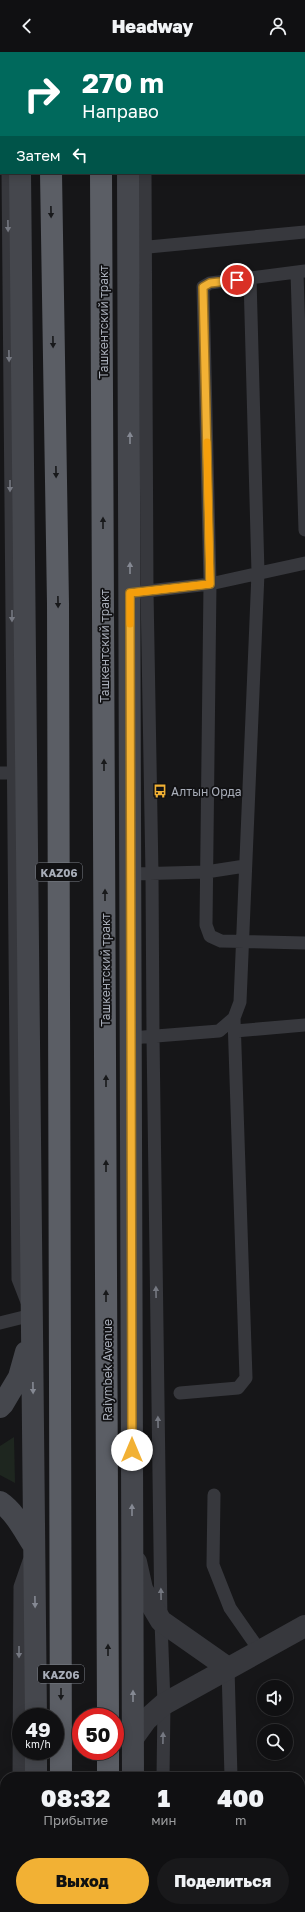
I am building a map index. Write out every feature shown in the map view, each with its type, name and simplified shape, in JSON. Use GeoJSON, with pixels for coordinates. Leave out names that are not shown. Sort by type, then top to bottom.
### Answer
{"type":"FeatureCollection","features":[{"type":"Feature","properties":{"kind":"highway","name":"KАZ06"},"geometry":{"type":"LineString","coordinates":[[51,174],[58,604],[61,1772]]}},
{"type":"Feature","properties":{"kind":"highway","name":"Ташкентский тракт"},"geometry":{"type":"LineString","coordinates":[[101,174],[106,1120]]}},
{"type":"Feature","properties":{"kind":"highway","name":"Raiymbek Avenue"},"geometry":{"type":"LineString","coordinates":[[106,1120],[108,1708]]}},
{"type":"Feature","properties":{"kind":"highway"},"geometry":{"type":"LineString","coordinates":[[108,1760],[108,1772]]}},
{"type":"Feature","properties":{"kind":"main road"},"geometry":{"type":"LineString","coordinates":[[20,174],[11,449],[13,773],[32,1323],[36,1708]]}},
{"type":"Feature","properties":{"kind":"main road"},"geometry":{"type":"LineString","coordinates":[[128,174],[137,248],[138,592],[131,874],[133,1772]]}},
{"type":"Feature","properties":{"kind":"main road"},"geometry":{"type":"LineString","coordinates":[[0,1407],[19,1377],[32,1323]]}},
{"type":"Feature","properties":{"kind":"main road"},"geometry":{"type":"LineString","coordinates":[[0,1502],[6,1506],[20,1524],[34,1546]]}},
{"type":"Feature","properties":{"kind":"main road"},"geometry":{"type":"LineString","coordinates":[[36,1760],[36,1772]]}},
{"type":"Feature","properties":{"kind":"street"},"geometry":{"type":"LineString","coordinates":[[132,1545],[142,1589],[161,1621],[228,1668]]}},
{"type":"Feature","properties":{"kind":"street"},"geometry":{"type":"LineString","coordinates":[[133,1738],[146,1720],[164,1704],[305,1626]]}},
{"type":"Feature","properties":{"kind":"lane"},"geometry":{"type":"LineString","coordinates":[[8,174],[11,449]]}},
{"type":"Feature","properties":{"kind":"lane"},"geometry":{"type":"LineString","coordinates":[[145,174],[137,248],[305,232]]}},
{"type":"Feature","properties":{"kind":"lane"},"geometry":{"type":"LineString","coordinates":[[305,530],[301,271],[210,283],[203,287],[210,584],[206,925],[210,936],[221,940],[305,943]]}},
{"type":"Feature","properties":{"kind":"lane"},"geometry":{"type":"LineString","coordinates":[[180,1393],[238,1388],[246,1378],[234,1018],[240,1002],[244,942],[245,866],[258,573],[250,278]]}},
{"type":"Feature","properties":{"kind":"lane"},"geometry":{"type":"LineString","coordinates":[[163,1772],[164,1704],[161,1621],[152,874],[138,592],[210,584],[305,563]]}},
{"type":"Feature","properties":{"kind":"lane"},"geometry":{"type":"LineString","coordinates":[[131,874],[206,872],[245,866]]}},
{"type":"Feature","properties":{"kind":"lane"},"geometry":{"type":"LineString","coordinates":[[131,1038],[219,1031],[234,1018]]}},
{"type":"Feature","properties":{"kind":"lane"},"geometry":{"type":"LineString","coordinates":[[235,1032],[305,1025]]}},
{"type":"Feature","properties":{"kind":"lane"},"geometry":{"type":"LineString","coordinates":[[0,1323],[32,1323]]}},
{"type":"Feature","properties":{"kind":"lane"},"geometry":{"type":"LineString","coordinates":[[214,1495],[213,1565],[230,1608],[260,1651]]}},
{"type":"Feature","properties":{"kind":"lane"},"geometry":{"type":"LineString","coordinates":[[19,1772],[20,1587],[34,1546]]}},
{"type":"Feature","properties":{"kind":"lane"},"geometry":{"type":"LineString","coordinates":[[228,1668],[231,1772]]}},
{"type":"Feature","properties":{"kind":"shaded area"},"geometry":{"type":"Polygon","coordinates":[[[14,1437],[15,1483],[0,1475],[0,1446],[14,1437]]]}},
{"type":"Feature","properties":{"kind":"slow traffic"},"geometry":{"type":"LineString","coordinates":[[130,624],[130,593],[210,584],[207,442]]}},
{"type":"Feature","properties":{"kind":"place","name":"Алтын Орда"},"geometry":{"type":"Point","coordinates":[160,791]}},
{"type":"Feature","properties":{"kind":"route"},"geometry":{"type":"LineString","coordinates":[[132,1450],[130,593],[210,584],[203,287],[210,283],[237,280]]}}]}
